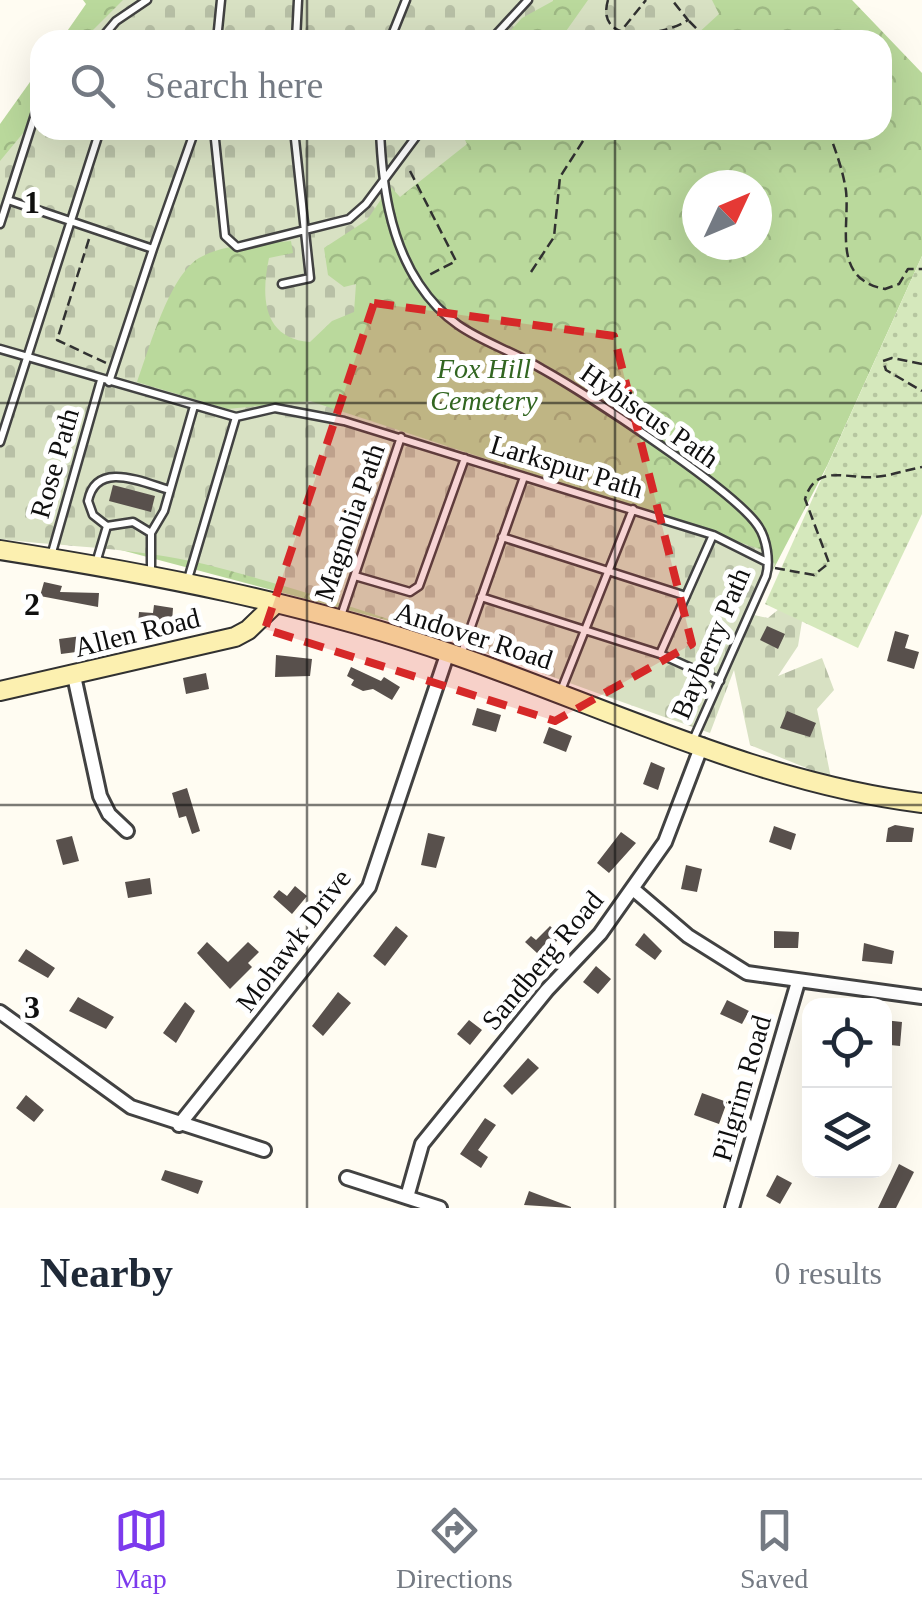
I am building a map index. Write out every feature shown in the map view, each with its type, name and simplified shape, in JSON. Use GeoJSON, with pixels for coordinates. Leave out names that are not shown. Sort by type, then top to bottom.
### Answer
{"type":"FeatureCollection","features":[{"type":"Feature","properties":{"kind":"main road","name":"Andover Road"},"geometry":{"type":"LineString","coordinates":[[0,550],[188,580],[276,603],[454,654],[697,744],[840,790],[922,803]]}},
{"type":"Feature","properties":{"kind":"main road","name":"Allen Road"},"geometry":{"type":"LineString","coordinates":[[0,692],[235,636],[248,630],[276,603]]}},
{"type":"Feature","properties":{"kind":"street","name":"Mohawk Drive"},"geometry":{"type":"LineString","coordinates":[[179,1125],[369,887],[454,654]]}},
{"type":"Feature","properties":{"kind":"street"},"geometry":{"type":"LineString","coordinates":[[74,676],[104,805],[128,831]]}},
{"type":"Feature","properties":{"kind":"street","name":"Sandberg Road"},"geometry":{"type":"LineString","coordinates":[[406,1197],[422,1144],[547,990],[600,934],[665,842],[697,744]]}},
{"type":"Feature","properties":{"kind":"street"},"geometry":{"type":"LineString","coordinates":[[633,889],[719,959],[768,979],[922,997]]}},
{"type":"Feature","properties":{"kind":"street","name":"Pilgrim Road"},"geometry":{"type":"LineString","coordinates":[[732,1208],[798,982]]}},
{"type":"Feature","properties":{"kind":"street"},"geometry":{"type":"LineString","coordinates":[[0,1012],[131,1107],[264,1150]]}},
{"type":"Feature","properties":{"kind":"street"},"geometry":{"type":"LineString","coordinates":[[346,1178],[440,1208]]}},
{"type":"Feature","properties":{"kind":"lane"},"geometry":{"type":"LineString","coordinates":[[109,30],[147,0]]}},
{"type":"Feature","properties":{"kind":"lane"},"geometry":{"type":"LineString","coordinates":[[218,30],[221,0]]}},
{"type":"Feature","properties":{"kind":"lane"},"geometry":{"type":"LineString","coordinates":[[296,30],[298,0]]}},
{"type":"Feature","properties":{"kind":"lane"},"geometry":{"type":"LineString","coordinates":[[394,30],[406,0]]}},
{"type":"Feature","properties":{"kind":"lane"},"geometry":{"type":"LineString","coordinates":[[500,30],[528,0]]}},
{"type":"Feature","properties":{"kind":"lane"},"geometry":{"type":"LineString","coordinates":[[0,224],[30,131]]}},
{"type":"Feature","properties":{"kind":"lane"},"geometry":{"type":"LineString","coordinates":[[0,442],[97,140]]}},
{"type":"Feature","properties":{"kind":"lane","name":"Rose Path"},"geometry":{"type":"LineString","coordinates":[[50,558],[105,381],[114,365],[191,140]]}},
{"type":"Feature","properties":{"kind":"lane"},"geometry":{"type":"LineString","coordinates":[[215,140],[225,236],[237,247],[349,219],[413,140]]}},
{"type":"Feature","properties":{"kind":"lane"},"geometry":{"type":"LineString","coordinates":[[282,284],[310,278],[295,140]]}},
{"type":"Feature","properties":{"kind":"lane","name":"Hybiscus Path"},"geometry":{"type":"LineString","coordinates":[[381,140],[383,179],[402,252],[417,281],[473,338],[540,368],[723,493],[759,527],[768,551],[767,564]]}},
{"type":"Feature","properties":{"kind":"lane"},"geometry":{"type":"LineString","coordinates":[[8,200],[153,249]]}},
{"type":"Feature","properties":{"kind":"lane"},"geometry":{"type":"LineString","coordinates":[[0,349],[236,418],[188,580]]}},
{"type":"Feature","properties":{"kind":"lane"},"geometry":{"type":"LineString","coordinates":[[151,573],[151,532],[164,512],[194,406]]}},
{"type":"Feature","properties":{"kind":"lane","name":"Larkspur Path"},"geometry":{"type":"LineString","coordinates":[[236,418],[255,410],[289,409],[401,437],[713,534],[767,564]]}},
{"type":"Feature","properties":{"kind":"lane","name":"Magnolia Path"},"geometry":{"type":"LineString","coordinates":[[339,621],[401,437]]}},
{"type":"Feature","properties":{"kind":"lane"},"geometry":{"type":"LineString","coordinates":[[355,576],[410,592],[420,586],[465,458]]}},
{"type":"Feature","properties":{"kind":"lane"},"geometry":{"type":"LineString","coordinates":[[454,654],[481,597],[524,477]]}},
{"type":"Feature","properties":{"kind":"lane"},"geometry":{"type":"LineString","coordinates":[[151,532],[133,522],[108,526],[93,515],[88,501],[104,478],[125,478],[169,490]]}},
{"type":"Feature","properties":{"kind":"lane"},"geometry":{"type":"LineString","coordinates":[[560,694],[633,509]]}},
{"type":"Feature","properties":{"kind":"lane"},"geometry":{"type":"LineString","coordinates":[[96,564],[108,526]]}},
{"type":"Feature","properties":{"kind":"lane"},"geometry":{"type":"LineString","coordinates":[[660,654],[713,534]]}},
{"type":"Feature","properties":{"kind":"lane"},"geometry":{"type":"LineString","coordinates":[[502,537],[686,596]]}},
{"type":"Feature","properties":{"kind":"lane","name":"Bayberry Path"},"geometry":{"type":"LineString","coordinates":[[697,744],[767,564]]}},
{"type":"Feature","properties":{"kind":"lane"},"geometry":{"type":"LineString","coordinates":[[481,597],[660,654],[720,681]]}},
{"type":"Feature","properties":{"kind":"path"},"geometry":{"type":"LineString","coordinates":[[608,0],[606,13],[620,30]]}},
{"type":"Feature","properties":{"kind":"path"},"geometry":{"type":"LineString","coordinates":[[622,30],[646,0]]}},
{"type":"Feature","properties":{"kind":"path"},"geometry":{"type":"LineString","coordinates":[[672,0],[698,30]]}},
{"type":"Feature","properties":{"kind":"path"},"geometry":{"type":"LineString","coordinates":[[665,30],[688,20]]}},
{"type":"Feature","properties":{"kind":"path"},"geometry":{"type":"LineString","coordinates":[[532,272],[554,237],[560,177],[584,140]]}},
{"type":"Feature","properties":{"kind":"path"},"geometry":{"type":"LineString","coordinates":[[831,140],[846,190],[842,237],[848,259],[868,283],[886,290],[899,284],[908,269],[922,269]]}},
{"type":"Feature","properties":{"kind":"path"},"geometry":{"type":"LineString","coordinates":[[410,171],[456,261],[417,281]]}},
{"type":"Feature","properties":{"kind":"path"},"geometry":{"type":"LineString","coordinates":[[93,228],[56,340],[114,365]]}},
{"type":"Feature","properties":{"kind":"path"},"geometry":{"type":"LineString","coordinates":[[922,364],[892,358],[884,361],[886,370],[922,391]]}},
{"type":"Feature","properties":{"kind":"path"},"geometry":{"type":"LineString","coordinates":[[767,564],[814,575],[829,564],[804,499],[822,475],[874,477],[922,467]]}},
{"type":"Feature","properties":{"kind":"highlighted area"},"geometry":{"type":"Polygon","coordinates":[[[374,303],[614,336],[692,644],[555,721],[265,629],[374,303]]]}},
{"type":"Feature","properties":{"kind":"green space","name":"Fox Hill Cemetery"},"geometry":{"type":"Polygon","coordinates":[[[83,0],[852,0],[881,30],[68,30],[86,4],[83,0]]]}},
{"type":"Feature","properties":{"kind":"green space"},"geometry":{"type":"Polygon","coordinates":[[[123,0],[553,0],[522,18],[511,30],[93,30],[123,0]]]}},
{"type":"Feature","properties":{"kind":"green space"},"geometry":{"type":"Polygon","coordinates":[[[588,0],[712,0],[719,14],[702,30],[567,30],[588,0]]]}},
{"type":"Feature","properties":{"kind":"green space","name":"Fox Hill Cemetery"},"geometry":{"type":"Polygon","coordinates":[[[892,42],[922,73],[922,256],[828,464],[703,705],[631,697],[419,629],[0,518],[0,124],[30,82],[30,140],[892,140],[892,42]]]}},
{"type":"Feature","properties":{"kind":"green space"},"geometry":{"type":"Polygon","coordinates":[[[30,114],[30,140],[465,140],[467,144],[400,197],[390,186],[367,220],[324,248],[328,275],[344,287],[356,284],[354,312],[332,321],[310,342],[294,339],[274,324],[268,313],[265,287],[269,258],[293,253],[291,241],[220,249],[199,258],[178,280],[137,382],[227,409],[310,401],[760,549],[775,564],[754,615],[768,618],[785,604],[803,615],[798,646],[778,676],[822,658],[834,690],[817,709],[831,778],[750,745],[734,670],[710,733],[396,622],[204,564],[154,554],[0,539],[0,161],[24,132],[30,114]]]}},
{"type":"Feature","properties":{"kind":"green space"},"geometry":{"type":"Polygon","coordinates":[[[922,256],[922,514],[858,648],[765,604],[922,256]]]}},
{"type":"Feature","properties":{"kind":"building"},"geometry":{"type":"Polygon","coordinates":[[[113,485],[155,496],[151,512],[109,501],[113,485]]]}},
{"type":"Feature","properties":{"kind":"building"},"geometry":{"type":"Polygon","coordinates":[[[44,582],[62,586],[60,592],[99,593],[98,607],[40,596],[44,582]]]}},
{"type":"Feature","properties":{"kind":"building"},"geometry":{"type":"Polygon","coordinates":[[[154,605],[173,608],[172,622],[138,625],[139,612],[153,613],[154,605]]]}},
{"type":"Feature","properties":{"kind":"building"},"geometry":{"type":"Polygon","coordinates":[[[767,626],[785,634],[778,649],[760,640],[767,626]]]}},
{"type":"Feature","properties":{"kind":"building"},"geometry":{"type":"Polygon","coordinates":[[[895,631],[909,635],[905,648],[919,652],[914,669],[887,661],[895,631]]]}},
{"type":"Feature","properties":{"kind":"building"},"geometry":{"type":"Polygon","coordinates":[[[96,634],[99,649],[61,654],[59,639],[96,634]]]}},
{"type":"Feature","properties":{"kind":"building"},"geometry":{"type":"Polygon","coordinates":[[[276,655],[312,659],[310,676],[275,677],[276,655]]]}},
{"type":"Feature","properties":{"kind":"building"},"geometry":{"type":"Polygon","coordinates":[[[351,667],[381,681],[384,677],[400,687],[392,700],[373,689],[363,691],[351,685],[354,680],[347,676],[351,667]]]}},
{"type":"Feature","properties":{"kind":"building"},"geometry":{"type":"Polygon","coordinates":[[[206,673],[209,689],[186,694],[183,678],[206,673]]]}},
{"type":"Feature","properties":{"kind":"building"},"geometry":{"type":"Polygon","coordinates":[[[477,708],[501,715],[496,732],[472,725],[477,708]]]}},
{"type":"Feature","properties":{"kind":"building"},"geometry":{"type":"Polygon","coordinates":[[[787,711],[816,723],[810,737],[780,728],[787,711]]]}},
{"type":"Feature","properties":{"kind":"building"},"geometry":{"type":"Polygon","coordinates":[[[549,727],[572,736],[566,752],[543,743],[549,727]]]}},
{"type":"Feature","properties":{"kind":"building"},"geometry":{"type":"Polygon","coordinates":[[[651,762],[665,768],[658,790],[643,784],[651,762]]]}},
{"type":"Feature","properties":{"kind":"building"},"geometry":{"type":"Polygon","coordinates":[[[187,788],[200,831],[192,834],[186,816],[179,818],[172,793],[187,788]]]}},
{"type":"Feature","properties":{"kind":"building"},"geometry":{"type":"Polygon","coordinates":[[[774,826],[796,834],[791,850],[769,842],[774,826]]]}},
{"type":"Feature","properties":{"kind":"building"},"geometry":{"type":"Polygon","coordinates":[[[888,828],[914,828],[912,842],[886,842],[888,828]]]}},
{"type":"Feature","properties":{"kind":"building"},"geometry":{"type":"Polygon","coordinates":[[[621,832],[636,843],[609,873],[597,863],[621,832]]]}},
{"type":"Feature","properties":{"kind":"building"},"geometry":{"type":"Polygon","coordinates":[[[428,833],[445,837],[436,868],[421,865],[428,833]]]}},
{"type":"Feature","properties":{"kind":"building"},"geometry":{"type":"Polygon","coordinates":[[[72,836],[79,861],[63,865],[56,840],[72,836]]]}},
{"type":"Feature","properties":{"kind":"building"},"geometry":{"type":"Polygon","coordinates":[[[686,865],[702,869],[697,892],[681,889],[686,865]]]}},
{"type":"Feature","properties":{"kind":"building"},"geometry":{"type":"Polygon","coordinates":[[[150,878],[152,894],[128,898],[125,882],[150,878]]]}},
{"type":"Feature","properties":{"kind":"building"},"geometry":{"type":"Polygon","coordinates":[[[295,886],[307,896],[292,914],[273,897],[279,890],[287,896],[295,886]]]}},
{"type":"Feature","properties":{"kind":"building"},"geometry":{"type":"Polygon","coordinates":[[[396,926],[408,936],[385,966],[373,956],[396,926]]]}},
{"type":"Feature","properties":{"kind":"building"},"geometry":{"type":"Polygon","coordinates":[[[550,926],[561,936],[548,951],[543,946],[537,953],[525,942],[531,936],[536,940],[550,926]]]}},
{"type":"Feature","properties":{"kind":"building"},"geometry":{"type":"Polygon","coordinates":[[[774,931],[799,932],[798,948],[774,948],[774,931]]]}},
{"type":"Feature","properties":{"kind":"building"},"geometry":{"type":"Polygon","coordinates":[[[644,933],[662,951],[655,960],[635,945],[644,933]]]}},
{"type":"Feature","properties":{"kind":"building"},"geometry":{"type":"Polygon","coordinates":[[[207,942],[228,962],[248,942],[259,952],[248,963],[252,967],[230,989],[197,953],[207,942]]]}},
{"type":"Feature","properties":{"kind":"building"},"geometry":{"type":"Polygon","coordinates":[[[864,943],[894,951],[892,964],[862,961],[864,943]]]}},
{"type":"Feature","properties":{"kind":"building"},"geometry":{"type":"Polygon","coordinates":[[[26,949],[55,968],[48,978],[18,961],[26,949]]]}},
{"type":"Feature","properties":{"kind":"building"},"geometry":{"type":"Polygon","coordinates":[[[596,966],[611,979],[598,994],[583,982],[596,966]]]}},
{"type":"Feature","properties":{"kind":"building"},"geometry":{"type":"Polygon","coordinates":[[[338,992],[351,1003],[323,1036],[312,1026],[338,992]]]}},
{"type":"Feature","properties":{"kind":"building"},"geometry":{"type":"Polygon","coordinates":[[[78,997],[114,1017],[106,1029],[69,1011],[78,997]]]}},
{"type":"Feature","properties":{"kind":"building"},"geometry":{"type":"Polygon","coordinates":[[[727,1000],[749,1011],[742,1024],[720,1014],[727,1000]]]}},
{"type":"Feature","properties":{"kind":"building"},"geometry":{"type":"Polygon","coordinates":[[[185,1002],[195,1011],[176,1043],[163,1033],[185,1002]]]}},
{"type":"Feature","properties":{"kind":"building"},"geometry":{"type":"Polygon","coordinates":[[[469,1020],[482,1030],[470,1045],[457,1034],[469,1020]]]}},
{"type":"Feature","properties":{"kind":"building"},"geometry":{"type":"Polygon","coordinates":[[[892,1021],[902,1022],[900,1046],[892,1045],[892,1021]]]}},
{"type":"Feature","properties":{"kind":"building"},"geometry":{"type":"Polygon","coordinates":[[[528,1058],[539,1068],[512,1095],[503,1086],[528,1058]]]}},
{"type":"Feature","properties":{"kind":"building"},"geometry":{"type":"Polygon","coordinates":[[[702,1093],[727,1102],[719,1124],[694,1115],[702,1093]]]}},
{"type":"Feature","properties":{"kind":"building"},"geometry":{"type":"Polygon","coordinates":[[[26,1095],[44,1110],[34,1122],[16,1108],[26,1095]]]}},
{"type":"Feature","properties":{"kind":"building"},"geometry":{"type":"Polygon","coordinates":[[[485,1118],[496,1125],[478,1150],[488,1157],[481,1168],[460,1154],[485,1118]]]}},
{"type":"Feature","properties":{"kind":"building"},"geometry":{"type":"Polygon","coordinates":[[[899,1164],[914,1172],[896,1208],[878,1208],[899,1164]]]}},
{"type":"Feature","properties":{"kind":"building"},"geometry":{"type":"Polygon","coordinates":[[[165,1170],[203,1181],[198,1194],[161,1180],[165,1170]]]}},
{"type":"Feature","properties":{"kind":"building"},"geometry":{"type":"Polygon","coordinates":[[[777,1175],[792,1183],[780,1204],[766,1196],[777,1175]]]}},
{"type":"Feature","properties":{"kind":"building"},"geometry":{"type":"Polygon","coordinates":[[[529,1191],[571,1207],[571,1208],[524,1205],[529,1191]]]}}]}
